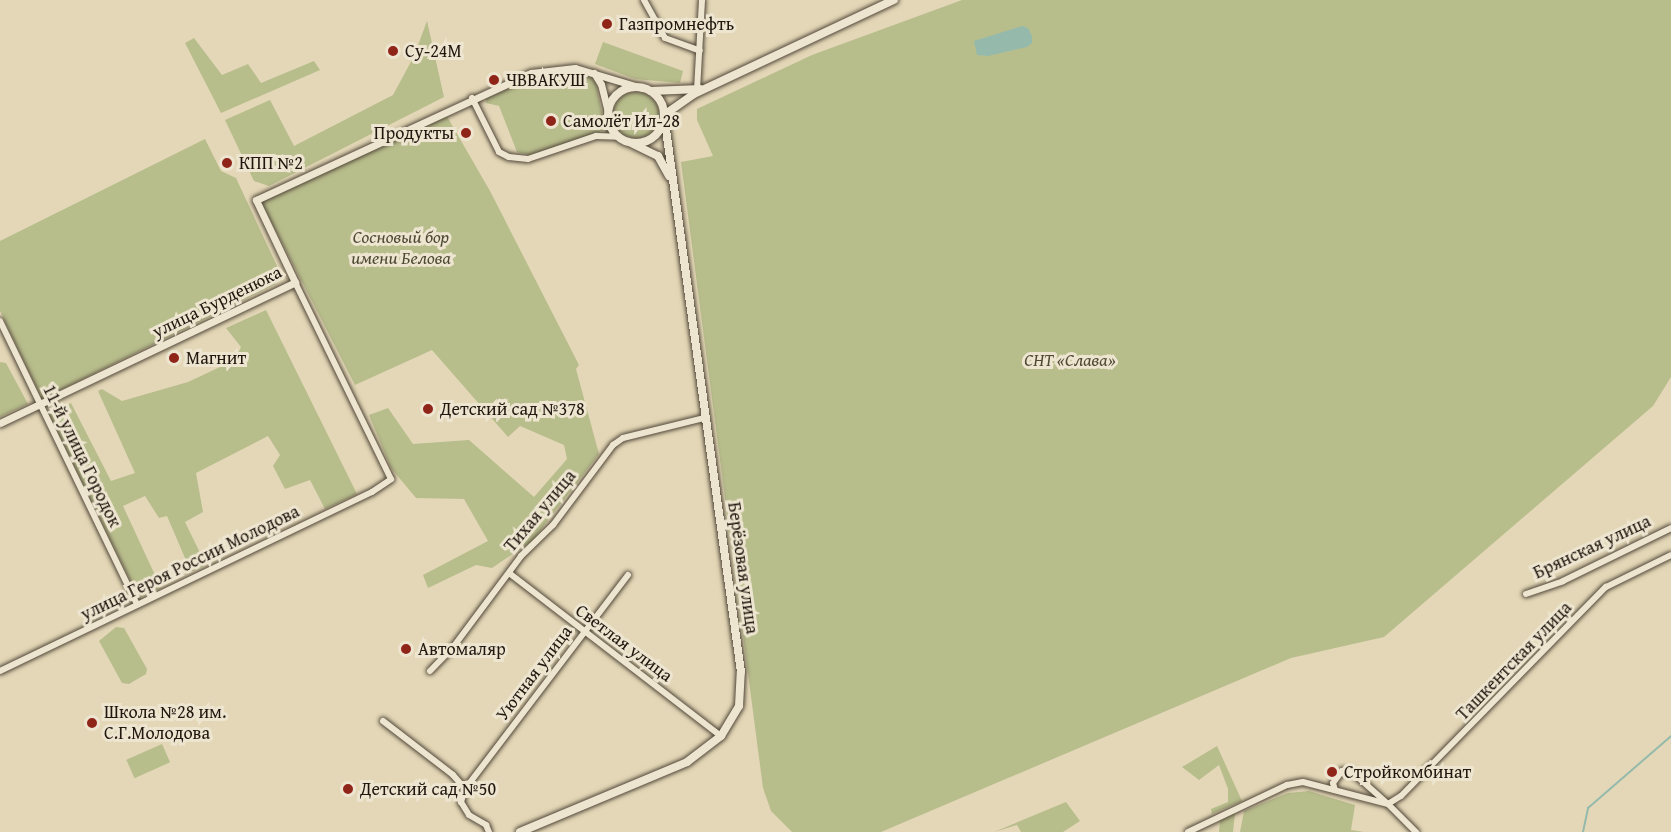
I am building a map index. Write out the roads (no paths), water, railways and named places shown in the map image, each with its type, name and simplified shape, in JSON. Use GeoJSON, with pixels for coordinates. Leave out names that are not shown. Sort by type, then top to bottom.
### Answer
{"type":"FeatureCollection","features":[{"type":"Feature","properties":{"kind":"main road"},"geometry":{"type":"LineString","coordinates":[[709,87],[697,90],[646,89],[619,93],[608,113],[613,130],[619,137],[630,142],[654,137],[664,115],[709,87],[894,0]]}},
{"type":"Feature","properties":{"kind":"main road"},"geometry":{"type":"LineString","coordinates":[[646,89],[660,101],[664,115]]}},
{"type":"Feature","properties":{"kind":"main road","name":"Берёзовая улица"},"geometry":{"type":"LineString","coordinates":[[520,832],[687,762],[722,736],[739,706],[741,672],[670,177],[671,161],[664,115]]}},
{"type":"Feature","properties":{"kind":"main road","name":"Берёзовая улица"},"geometry":{"type":"LineString","coordinates":[[630,142],[657,156],[670,177]]}},
{"type":"Feature","properties":{"kind":"street"},"geometry":{"type":"LineString","coordinates":[[644,0],[665,38],[674,45],[700,51]]}},
{"type":"Feature","properties":{"kind":"street"},"geometry":{"type":"LineString","coordinates":[[697,90],[702,0]]}},
{"type":"Feature","properties":{"kind":"street"},"geometry":{"type":"LineString","coordinates":[[619,137],[596,136],[544,155],[509,157],[499,152],[472,98],[553,68],[575,68],[646,89]]}},
{"type":"Feature","properties":{"kind":"street"},"geometry":{"type":"LineString","coordinates":[[594,73],[601,84],[608,113]]}},
{"type":"Feature","properties":{"kind":"street","name":"улица Бурденюка"},"geometry":{"type":"LineString","coordinates":[[0,423],[295,282],[256,200],[472,98]]}},
{"type":"Feature","properties":{"kind":"street","name":"улица Героя России Молодова"},"geometry":{"type":"LineString","coordinates":[[0,671],[391,479],[295,282]]}},
{"type":"Feature","properties":{"kind":"street","name":"11-й улица Городок"},"geometry":{"type":"LineString","coordinates":[[0,321],[137,605]]}},
{"type":"Feature","properties":{"kind":"street","name":"Тихая улица"},"geometry":{"type":"LineString","coordinates":[[430,671],[508,573],[553,525],[613,445],[622,438],[704,418]]}},
{"type":"Feature","properties":{"kind":"street","name":"Брянская улица"},"geometry":{"type":"LineString","coordinates":[[1526,594],[1563,580],[1671,528]]}},
{"type":"Feature","properties":{"kind":"street","name":"Ташкентская улица"},"geometry":{"type":"LineString","coordinates":[[1388,804],[1451,747],[1606,587],[1671,555]]}},
{"type":"Feature","properties":{"kind":"street","name":"Светлая улица"},"geometry":{"type":"LineString","coordinates":[[508,573],[722,736]]}},
{"type":"Feature","properties":{"kind":"street","name":"Уютная улица"},"geometry":{"type":"LineString","coordinates":[[465,789],[628,575]]}},
{"type":"Feature","properties":{"kind":"street"},"geometry":{"type":"LineString","coordinates":[[383,721],[453,774],[465,789],[460,802],[489,832]]}},
{"type":"Feature","properties":{"kind":"street"},"geometry":{"type":"LineString","coordinates":[[1335,790],[1336,776],[1342,771],[1352,772],[1416,832]]}},
{"type":"Feature","properties":{"kind":"street"},"geometry":{"type":"LineString","coordinates":[[1188,832],[1287,785],[1303,782],[1388,804]]}},
{"type":"Feature","properties":{"kind":"waterway"},"geometry":{"type":"LineString","coordinates":[[1583,832],[1588,808],[1671,736]]}},
{"type":"Feature","properties":{"kind":"place","name":"Газпромнефть"},"geometry":{"type":"Point","coordinates":[607,24]}},
{"type":"Feature","properties":{"kind":"place","name":"Су-24М"},"geometry":{"type":"Point","coordinates":[393,51]}},
{"type":"Feature","properties":{"kind":"place","name":"ЧВВАКУШ"},"geometry":{"type":"Point","coordinates":[494,80]}},
{"type":"Feature","properties":{"kind":"place","name":"Самолёт Ил-28"},"geometry":{"type":"Point","coordinates":[551,121]}},
{"type":"Feature","properties":{"kind":"place","name":"Продукты"},"geometry":{"type":"Point","coordinates":[466,133]}},
{"type":"Feature","properties":{"kind":"place","name":"КПП №2"},"geometry":{"type":"Point","coordinates":[227,163]}},
{"type":"Feature","properties":{"kind":"place","name":"Магнит"},"geometry":{"type":"Point","coordinates":[174,358]}},
{"type":"Feature","properties":{"kind":"place","name":"Детский сад №378"},"geometry":{"type":"Point","coordinates":[428,409]}},
{"type":"Feature","properties":{"kind":"place","name":"Автомаляр"},"geometry":{"type":"Point","coordinates":[406,649]}},
{"type":"Feature","properties":{"kind":"place","name":"Школа №28 им. С.Г.Молодова"},"geometry":{"type":"Point","coordinates":[92,723]}},
{"type":"Feature","properties":{"kind":"place","name":"Стройкомбинат"},"geometry":{"type":"Point","coordinates":[1332,772]}},
{"type":"Feature","properties":{"kind":"place","name":"Детский сад №50"},"geometry":{"type":"Point","coordinates":[348,789]}},
{"type":"Feature","properties":{"kind":"park label","name":"Сосновый бор имени Белова"},"geometry":{"type":"Point","coordinates":[401,248]}},
{"type":"Feature","properties":{"kind":"park label","name":"СНТ «Слава»"},"geometry":{"type":"Point","coordinates":[1070,360]}}]}
